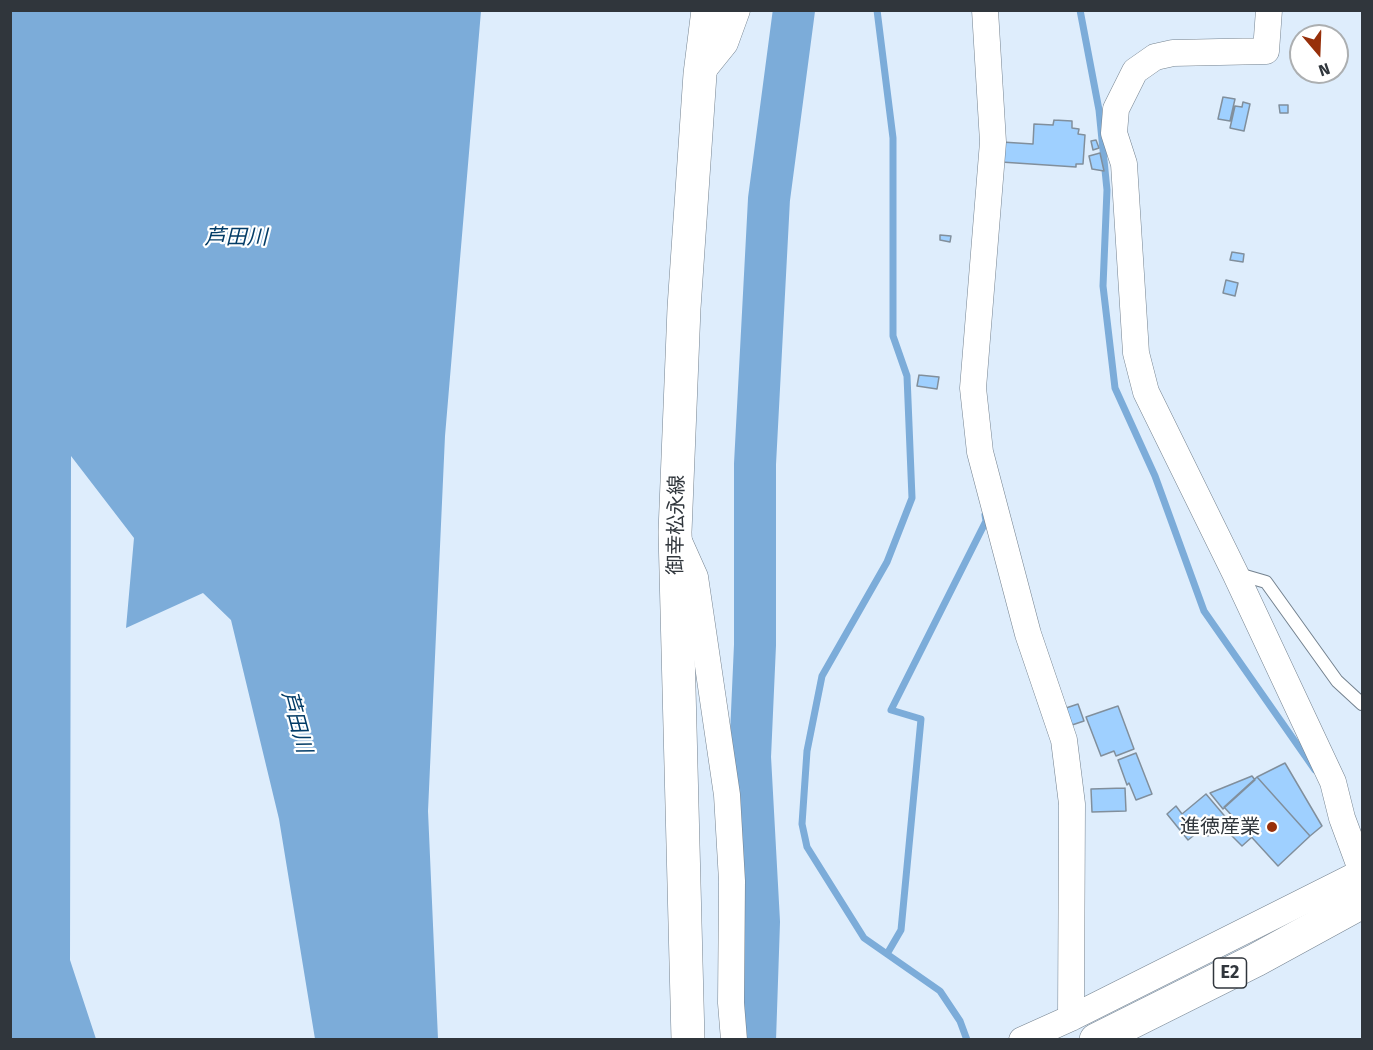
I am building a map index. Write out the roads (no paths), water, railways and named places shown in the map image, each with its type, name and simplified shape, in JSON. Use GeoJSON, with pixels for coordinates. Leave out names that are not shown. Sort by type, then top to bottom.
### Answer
{"type":"FeatureCollection","features":[{"type":"Feature","properties":{"kind":"main road","name":"御幸松永線"},"geometry":{"type":"LineString","coordinates":[[688,1040],[675,532],[684,308],[700,74],[708,10]]}},
{"type":"Feature","properties":{"kind":"main road","name":"E2"},"geometry":{"type":"LineString","coordinates":[[1096,1040],[1256,960],[1362,902]]}},
{"type":"Feature","properties":{"kind":"street"},"geometry":{"type":"LineString","coordinates":[[700,74],[725,43],[737,10]]}},
{"type":"Feature","properties":{"kind":"street"},"geometry":{"type":"LineString","coordinates":[[985,10],[993,142],[974,388],[980,452],[1028,634],[1064,740],[1072,804],[1071,1018]]}},
{"type":"Feature","properties":{"kind":"street"},"geometry":{"type":"LineString","coordinates":[[1022,1040],[1071,1018],[1362,872],[1342,818],[1333,782],[1235,573],[1146,393],[1137,353],[1124,164],[1114,134],[1116,109],[1136,71],[1155,57],[1173,53],[1266,51],[1269,10]]}},
{"type":"Feature","properties":{"kind":"street"},"geometry":{"type":"LineString","coordinates":[[675,532],[695,577],[727,795],[732,881],[731,1003],[734,1040]]}},
{"type":"Feature","properties":{"kind":"lane"},"geometry":{"type":"LineString","coordinates":[[1235,573],[1266,582],[1337,681],[1362,704]]}},
{"type":"Feature","properties":{"kind":"water","name":"芦田川"},"geometry":{"type":"Polygon","coordinates":[[[10,11],[481,11],[445,436],[428,811],[438,1039],[315,1039],[279,819],[231,620],[203,593],[126,628],[134,538],[71,456],[70,960],[96,1039],[11,1039],[10,11]]]}},
{"type":"Feature","properties":{"kind":"waterway"},"geometry":{"type":"LineString","coordinates":[[755,1040],[759,922],[750,757],[755,645],[755,464],[769,199],[794,10]]}},
{"type":"Feature","properties":{"kind":"waterway"},"geometry":{"type":"LineString","coordinates":[[877,10],[893,138],[893,336],[907,376],[912,498],[887,562],[822,676],[807,751],[802,824],[807,847],[864,938],[940,991],[960,1021],[967,1040]]}},
{"type":"Feature","properties":{"kind":"waterway"},"geometry":{"type":"LineString","coordinates":[[1080,10],[1099,110],[1107,190],[1103,286],[1115,388],[1155,476],[1204,611],[1315,770]]}},
{"type":"Feature","properties":{"kind":"waterway"},"geometry":{"type":"LineString","coordinates":[[887,954],[901,930],[921,719],[891,710],[986,521],[985,515]]}},
{"type":"Feature","properties":{"kind":"place","name":"進徳産業"},"geometry":{"type":"Point","coordinates":[1272,827]}}]}
